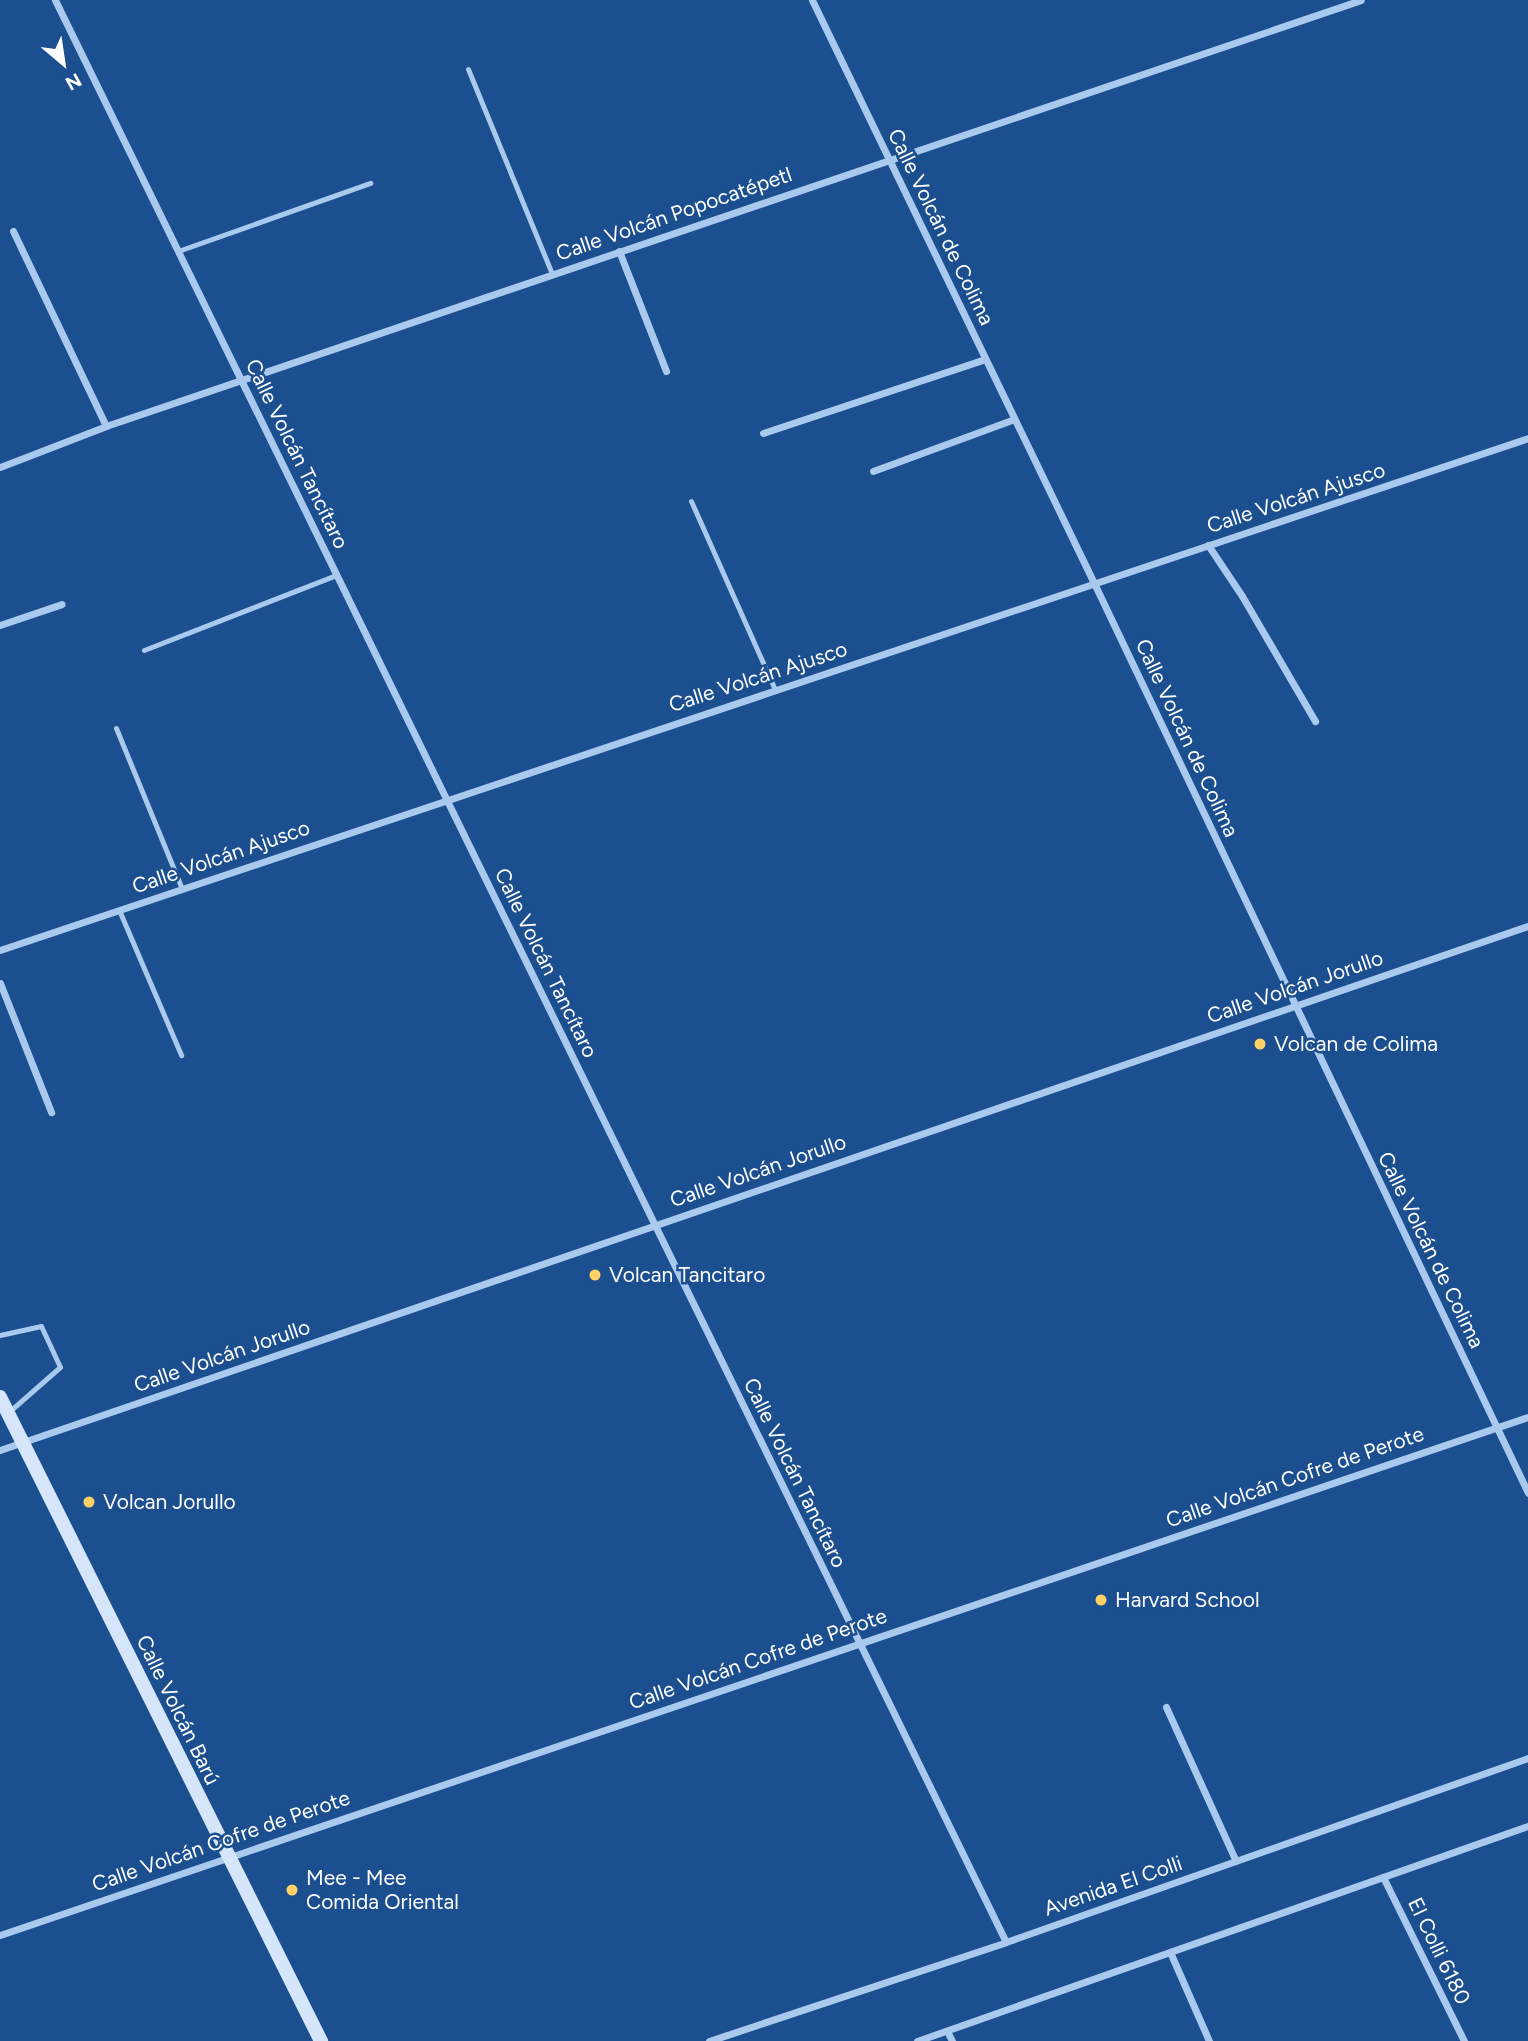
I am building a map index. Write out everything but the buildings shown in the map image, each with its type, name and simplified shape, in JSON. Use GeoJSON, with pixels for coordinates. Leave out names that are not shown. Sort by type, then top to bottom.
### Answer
{"type":"FeatureCollection","features":[{"type":"Feature","properties":{"kind":"street","name":"Calle Volcán Tancítaro"},"geometry":{"type":"LineString","coordinates":[[55,0],[1006,1942]]}},
{"type":"Feature","properties":{"kind":"street","name":"Calle Volcán de Colima"},"geometry":{"type":"LineString","coordinates":[[812,0],[1094,583],[1528,1493]]}},
{"type":"Feature","properties":{"kind":"street","name":"Calle Volcán Popocatépetl"},"geometry":{"type":"LineString","coordinates":[[0,467],[106,426],[1361,0]]}},
{"type":"Feature","properties":{"kind":"street"},"geometry":{"type":"LineString","coordinates":[[13,231],[106,426]]}},
{"type":"Feature","properties":{"kind":"street"},"geometry":{"type":"LineString","coordinates":[[619,251],[666,371]]}},
{"type":"Feature","properties":{"kind":"street"},"geometry":{"type":"LineString","coordinates":[[763,433],[985,359]]}},
{"type":"Feature","properties":{"kind":"street"},"geometry":{"type":"LineString","coordinates":[[873,471],[1014,419]]}},
{"type":"Feature","properties":{"kind":"street","name":"Calle Volcán Ajusco"},"geometry":{"type":"LineString","coordinates":[[0,950],[1528,438]]}},
{"type":"Feature","properties":{"kind":"street"},"geometry":{"type":"LineString","coordinates":[[1208,545],[1242,596],[1315,721]]}},
{"type":"Feature","properties":{"kind":"street"},"geometry":{"type":"LineString","coordinates":[[0,625],[62,604]]}},
{"type":"Feature","properties":{"kind":"street","name":"Calle Volcán Jorullo"},"geometry":{"type":"LineString","coordinates":[[0,1450],[1528,926]]}},
{"type":"Feature","properties":{"kind":"street"},"geometry":{"type":"LineString","coordinates":[[0,983],[51,1112]]}},
{"type":"Feature","properties":{"kind":"street","name":"Calle Volcán Barú"},"geometry":{"type":"LineString","coordinates":[[0,1397],[321,2041]]}},
{"type":"Feature","properties":{"kind":"street","name":"Calle Volcán Cofre de Perote"},"geometry":{"type":"LineString","coordinates":[[0,1935],[1528,1417]]}},
{"type":"Feature","properties":{"kind":"street"},"geometry":{"type":"LineString","coordinates":[[1166,1707],[1236,1861]]}},
{"type":"Feature","properties":{"kind":"street","name":"Avenida El Colli"},"geometry":{"type":"LineString","coordinates":[[709,2041],[1006,1942],[1528,1758]]}},
{"type":"Feature","properties":{"kind":"street"},"geometry":{"type":"LineString","coordinates":[[917,2041],[1528,1826]]}},
{"type":"Feature","properties":{"kind":"street","name":"El Colli 6180"},"geometry":{"type":"LineString","coordinates":[[1383,1877],[1464,2041]]}},
{"type":"Feature","properties":{"kind":"street"},"geometry":{"type":"LineString","coordinates":[[1170,1952],[1209,2041]]}},
{"type":"Feature","properties":{"kind":"street"},"geometry":{"type":"LineString","coordinates":[[947,2031],[952,2041]]}},
{"type":"Feature","properties":{"kind":"lane"},"geometry":{"type":"LineString","coordinates":[[468,69],[552,274]]}},
{"type":"Feature","properties":{"kind":"lane"},"geometry":{"type":"LineString","coordinates":[[178,251],[370,183]]}},
{"type":"Feature","properties":{"kind":"lane"},"geometry":{"type":"LineString","coordinates":[[691,501],[775,690]]}},
{"type":"Feature","properties":{"kind":"lane"},"geometry":{"type":"LineString","coordinates":[[145,650],[336,575]]}},
{"type":"Feature","properties":{"kind":"lane"},"geometry":{"type":"LineString","coordinates":[[116,728],[183,889]]}},
{"type":"Feature","properties":{"kind":"lane"},"geometry":{"type":"LineString","coordinates":[[119,910],[181,1055]]}},
{"type":"Feature","properties":{"kind":"lane"},"geometry":{"type":"LineString","coordinates":[[0,1335],[41,1326],[60,1367],[8,1413]]}},
{"type":"Feature","properties":{"kind":"place","name":"Volcan de Colima"},"geometry":{"type":"Point","coordinates":[1260,1044]}},
{"type":"Feature","properties":{"kind":"place","name":"Volcan Tancitaro"},"geometry":{"type":"Point","coordinates":[595,1275]}},
{"type":"Feature","properties":{"kind":"place","name":"Volcan Jorullo"},"geometry":{"type":"Point","coordinates":[89,1502]}},
{"type":"Feature","properties":{"kind":"place","name":"Harvard School"},"geometry":{"type":"Point","coordinates":[1101,1600]}},
{"type":"Feature","properties":{"kind":"place","name":"Mee - Mee Comida Oriental"},"geometry":{"type":"Point","coordinates":[292,1890]}}]}
